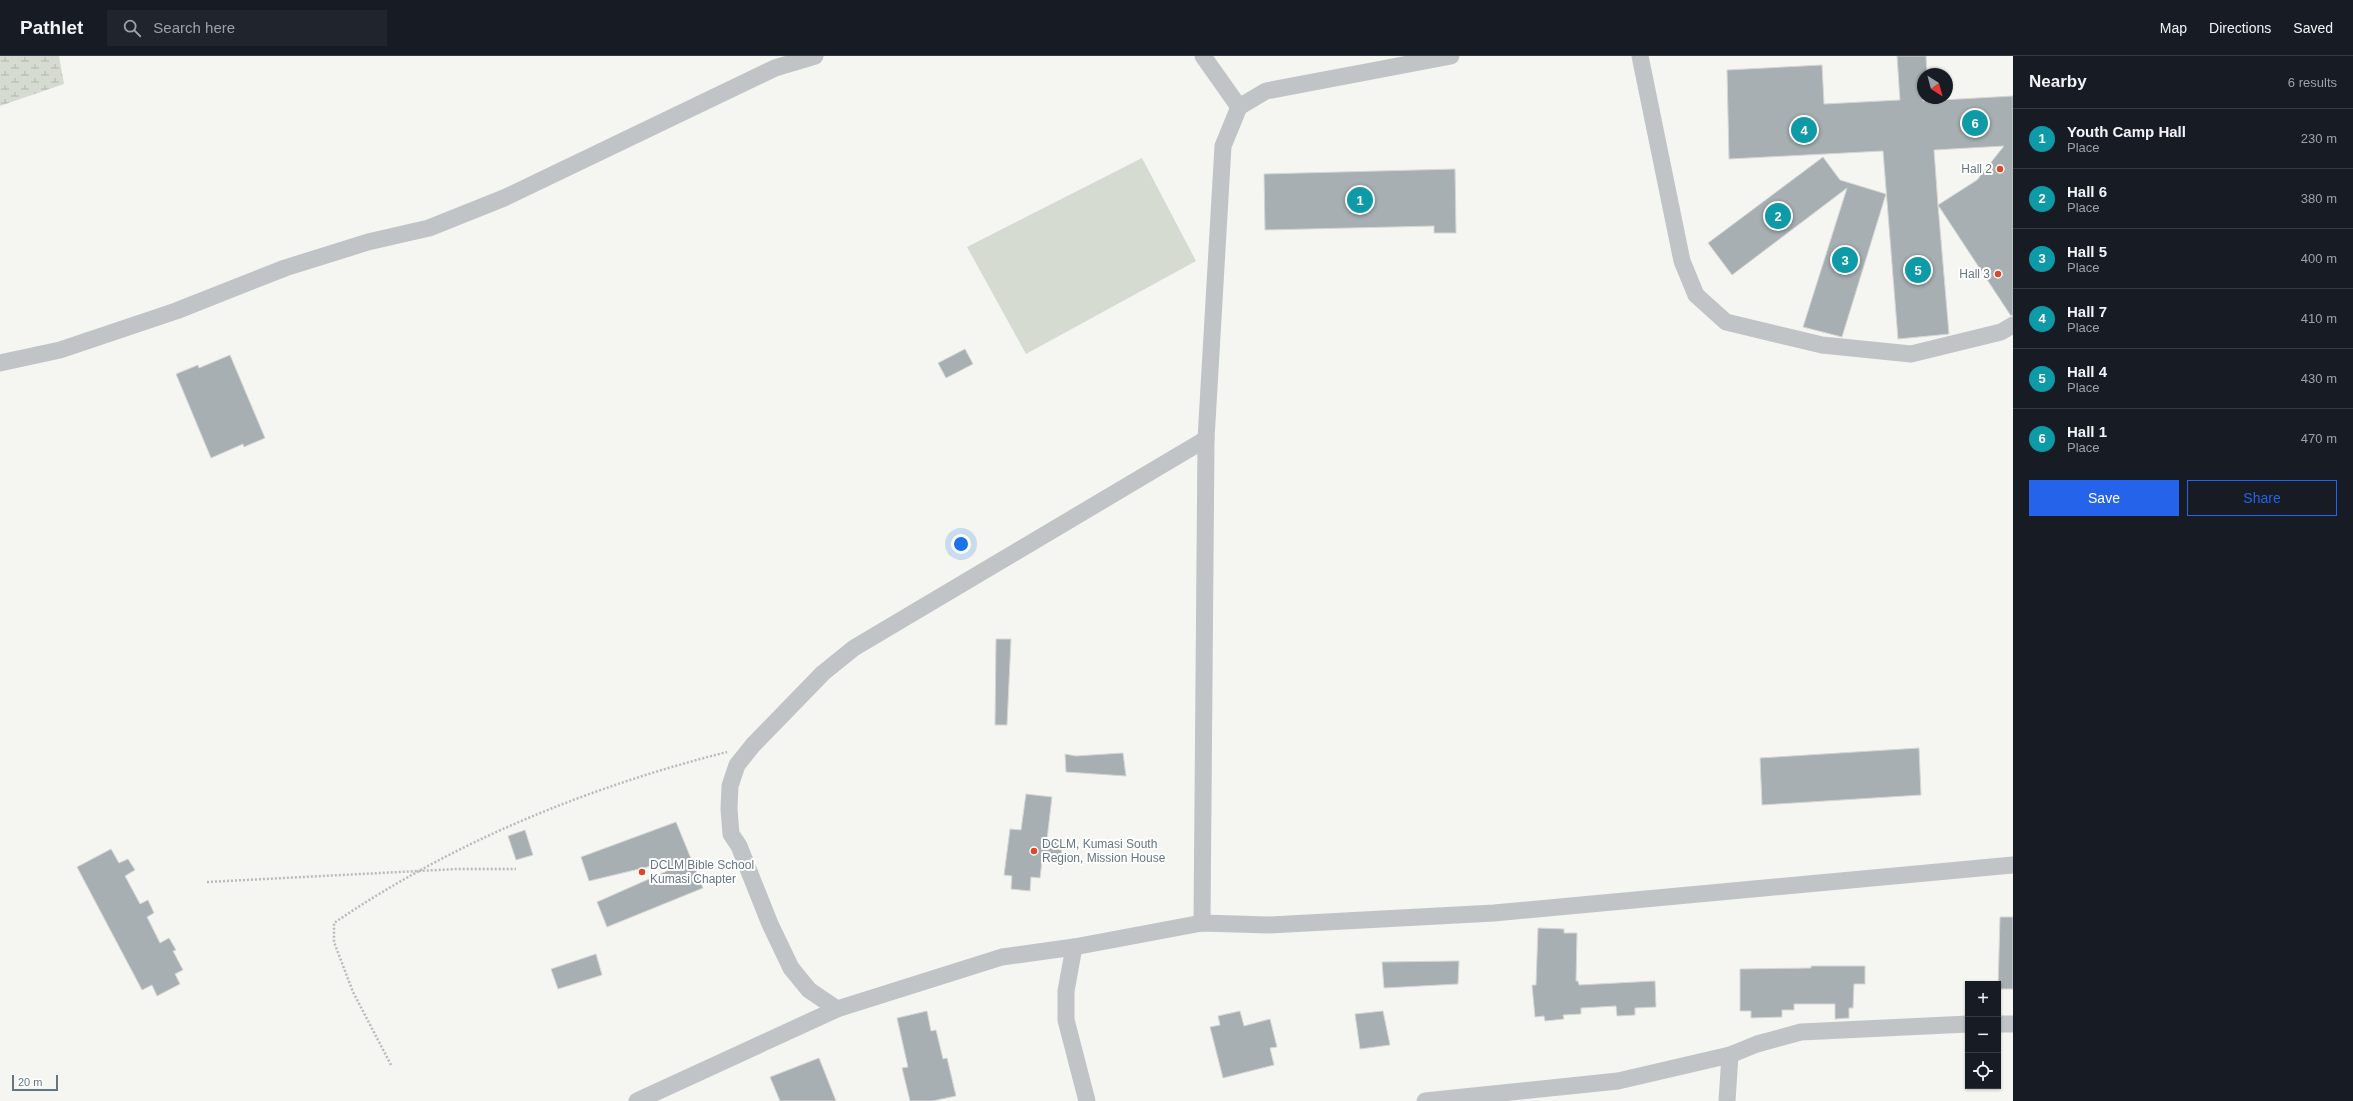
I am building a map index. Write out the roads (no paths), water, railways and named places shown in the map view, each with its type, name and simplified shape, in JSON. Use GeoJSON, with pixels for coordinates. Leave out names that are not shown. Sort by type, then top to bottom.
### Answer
{"type":"FeatureCollection","features":[{"type":"Feature","properties":{"kind":"street"},"geometry":{"type":"LineString","coordinates":[[0,363],[60,350],[176,311],[285,268],[368,242],[429,228],[511,195],[775,68],[815,56]]}},
{"type":"Feature","properties":{"kind":"street"},"geometry":{"type":"LineString","coordinates":[[1203,56],[1239,106]]}},
{"type":"Feature","properties":{"kind":"street"},"geometry":{"type":"LineString","coordinates":[[1202,923],[1206,439],[1223,146],[1239,106],[1266,91],[1451,56]]}},
{"type":"Feature","properties":{"kind":"street"},"geometry":{"type":"LineString","coordinates":[[1640,56],[1682,261],[1696,295],[1726,322],[1822,345],[1911,354],[2001,332],[2013,325]]}},
{"type":"Feature","properties":{"kind":"street"},"geometry":{"type":"LineString","coordinates":[[837,1009],[809,990],[791,968],[770,924],[739,846],[731,834],[728,809],[730,786],[737,765],[753,745],[823,673],[854,648],[1206,439]]}},
{"type":"Feature","properties":{"kind":"street"},"geometry":{"type":"LineString","coordinates":[[637,1101],[837,1009],[1002,957],[1074,947],[1202,923],[1269,925],[1494,913],[2013,865]]}},
{"type":"Feature","properties":{"kind":"street"},"geometry":{"type":"LineString","coordinates":[[1074,947],[1066,991],[1066,1020],[1087,1101]]}},
{"type":"Feature","properties":{"kind":"street"},"geometry":{"type":"LineString","coordinates":[[1425,1101],[1618,1082],[1730,1055],[1757,1044],[1801,1032],[1965,1024]]}},
{"type":"Feature","properties":{"kind":"street"},"geometry":{"type":"LineString","coordinates":[[2001,1024],[2013,1024]]}},
{"type":"Feature","properties":{"kind":"street"},"geometry":{"type":"LineString","coordinates":[[1727,1101],[1730,1055]]}},
{"type":"Feature","properties":{"kind":"place","name":"Hall 1"},"geometry":{"type":"Point","coordinates":[1975,123]}},
{"type":"Feature","properties":{"kind":"place","name":"Hall 7"},"geometry":{"type":"Point","coordinates":[1804,130]}},
{"type":"Feature","properties":{"kind":"place","name":"Hall 2"},"geometry":{"type":"Point","coordinates":[2000,169]}},
{"type":"Feature","properties":{"kind":"place","name":"Youth Camp Hall"},"geometry":{"type":"Point","coordinates":[1360,200]}},
{"type":"Feature","properties":{"kind":"place","name":"Hall 6"},"geometry":{"type":"Point","coordinates":[1778,216]}},
{"type":"Feature","properties":{"kind":"place","name":"Hall 5"},"geometry":{"type":"Point","coordinates":[1845,260]}},
{"type":"Feature","properties":{"kind":"place","name":"Hall 4"},"geometry":{"type":"Point","coordinates":[1918,270]}},
{"type":"Feature","properties":{"kind":"place","name":"Hall 3"},"geometry":{"type":"Point","coordinates":[1998,274]}},
{"type":"Feature","properties":{"kind":"place","name":"DCLM, Kumasi South Region, Mission House"},"geometry":{"type":"Point","coordinates":[1034,851]}},
{"type":"Feature","properties":{"kind":"place","name":"DCLM Bible School Kumasi Chapter"},"geometry":{"type":"Point","coordinates":[642,872]}}]}
